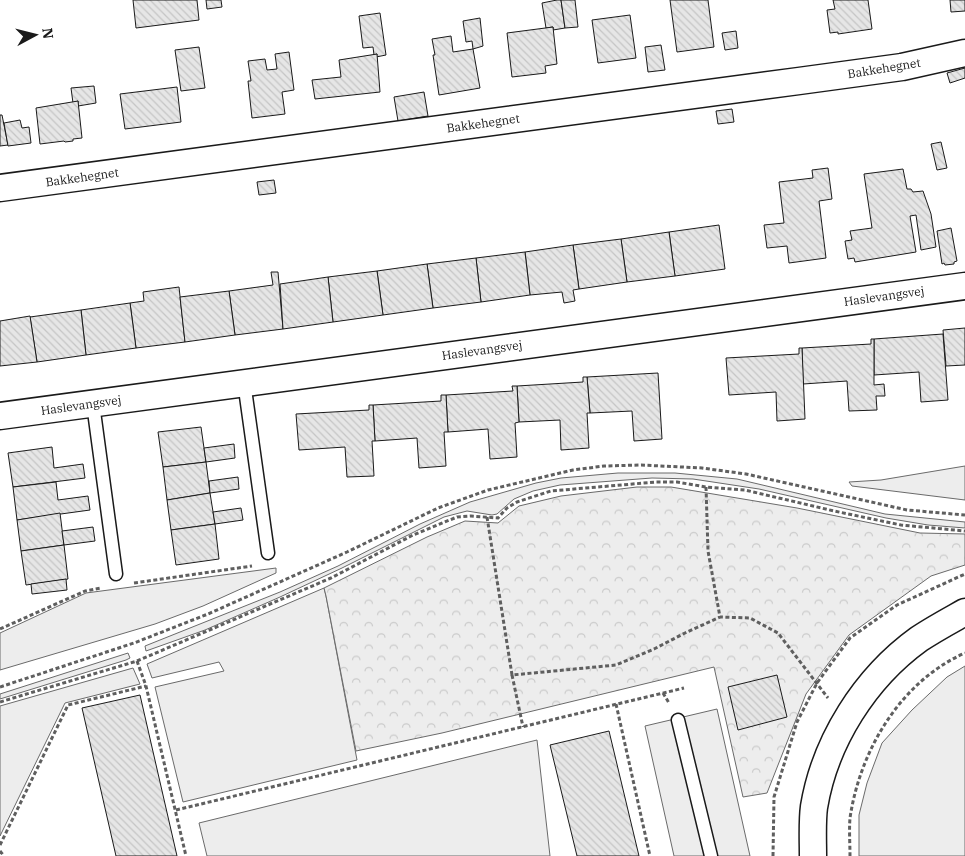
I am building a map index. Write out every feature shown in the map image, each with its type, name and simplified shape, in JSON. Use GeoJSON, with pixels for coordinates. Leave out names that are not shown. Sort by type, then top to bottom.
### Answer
{"type":"FeatureCollection","features":[{"type":"Feature","properties":{"kind":"street","name":"Bakkehegnet"},"geometry":{"type":"LineString","coordinates":[[0,188],[799,81],[902,66],[965,53]]}},
{"type":"Feature","properties":{"kind":"street","name":"Haslevangsvej"},"geometry":{"type":"LineString","coordinates":[[0,416],[965,286]]}},
{"type":"Feature","properties":{"kind":"street"},"geometry":{"type":"LineString","coordinates":[[813,856],[814,807],[832,749],[846,721],[870,687],[898,656],[943,624],[965,612]]}},
{"type":"Feature","properties":{"kind":"lane"},"geometry":{"type":"LineString","coordinates":[[244,382],[268,553]]}},
{"type":"Feature","properties":{"kind":"lane"},"geometry":{"type":"LineString","coordinates":[[93,404],[116,574]]}},
{"type":"Feature","properties":{"kind":"lane"},"geometry":{"type":"LineString","coordinates":[[678,720],[711,856]]}},
{"type":"Feature","properties":{"kind":"path"},"geometry":{"type":"LineString","coordinates":[[0,687],[134,642],[208,614],[347,552],[438,508],[497,488],[573,470],[604,466],[672,466],[746,474],[907,510],[965,515]]}},
{"type":"Feature","properties":{"kind":"path"},"geometry":{"type":"LineString","coordinates":[[0,702],[138,661],[331,578],[413,535],[439,524],[457,517],[498,518],[507,508],[517,502],[551,491],[677,482],[706,487],[745,490],[901,525],[965,531]]}},
{"type":"Feature","properties":{"kind":"path"},"geometry":{"type":"LineString","coordinates":[[706,487],[708,551],[720,617]]}},
{"type":"Feature","properties":{"kind":"path"},"geometry":{"type":"LineString","coordinates":[[487,518],[512,675],[523,727]]}},
{"type":"Feature","properties":{"kind":"path"},"geometry":{"type":"LineString","coordinates":[[127,584],[257,565]]}},
{"type":"Feature","properties":{"kind":"path"},"geometry":{"type":"LineString","coordinates":[[279,575],[281,582]]}},
{"type":"Feature","properties":{"kind":"path"},"geometry":{"type":"LineString","coordinates":[[0,629],[85,591],[109,587]]}},
{"type":"Feature","properties":{"kind":"path"},"geometry":{"type":"LineString","coordinates":[[512,675],[616,665],[720,617],[750,618],[778,633],[846,721]]}},
{"type":"Feature","properties":{"kind":"path"},"geometry":{"type":"LineString","coordinates":[[850,856],[850,819],[857,788],[869,752],[884,726],[913,689],[947,661],[965,653]]}},
{"type":"Feature","properties":{"kind":"path"},"geometry":{"type":"LineString","coordinates":[[138,661],[146,686],[186,856]]}},
{"type":"Feature","properties":{"kind":"path"},"geometry":{"type":"LineString","coordinates":[[0,845],[68,705],[146,686]]}},
{"type":"Feature","properties":{"kind":"path"},"geometry":{"type":"LineString","coordinates":[[176,810],[684,688]]}},
{"type":"Feature","properties":{"kind":"path"},"geometry":{"type":"LineString","coordinates":[[616,704],[650,856]]}},
{"type":"Feature","properties":{"kind":"path"},"geometry":{"type":"LineString","coordinates":[[0,851],[4,856]]}},
{"type":"Feature","properties":{"kind":"shaded area"},"geometry":{"type":"Polygon","coordinates":[[[965,466],[965,500],[852,486],[849,482],[881,480],[965,466]]]}},
{"type":"Feature","properties":{"kind":"shaded area"},"geometry":{"type":"Polygon","coordinates":[[[618,473],[675,473],[737,479],[885,514],[965,522],[965,528],[928,525],[886,518],[759,489],[693,479],[652,478],[560,485],[533,491],[514,499],[497,514],[467,511],[444,517],[280,597],[205,630],[146,651],[145,646],[280,592],[338,566],[420,524],[470,502],[536,483],[561,478],[618,473]]]}},
{"type":"Feature","properties":{"kind":"shaded area"},"geometry":{"type":"Polygon","coordinates":[[[276,568],[276,573],[203,606],[155,624],[0,670],[0,633],[86,593],[276,568]]]}},
{"type":"Feature","properties":{"kind":"shaded area"},"geometry":{"type":"Polygon","coordinates":[[[324,588],[357,760],[183,802],[155,687],[224,671],[219,662],[152,678],[147,664],[324,588]]]}},
{"type":"Feature","properties":{"kind":"shaded area"},"geometry":{"type":"Polygon","coordinates":[[[128,653],[130,658],[126,660],[0,699],[0,694],[128,653]]]}},
{"type":"Feature","properties":{"kind":"shaded area"},"geometry":{"type":"Polygon","coordinates":[[[965,666],[965,856],[859,856],[859,815],[867,783],[882,743],[912,710],[947,677],[965,666]]]}},
{"type":"Feature","properties":{"kind":"shaded area"},"geometry":{"type":"Polygon","coordinates":[[[133,668],[140,684],[65,703],[0,836],[0,706],[133,668]]]}},
{"type":"Feature","properties":{"kind":"shaded area"},"geometry":{"type":"Polygon","coordinates":[[[717,709],[750,856],[674,856],[645,726],[717,709]]]}},
{"type":"Feature","properties":{"kind":"shaded area"},"geometry":{"type":"Polygon","coordinates":[[[537,740],[550,856],[207,856],[199,823],[537,740]]]}},
{"type":"Feature","properties":{"kind":"green space"},"geometry":{"type":"Polygon","coordinates":[[[637,487],[671,487],[797,508],[920,533],[965,534],[965,565],[931,576],[849,635],[806,694],[767,793],[743,797],[714,667],[442,733],[356,751],[324,588],[427,537],[465,521],[498,523],[519,506],[561,496],[637,487]]]}},
{"type":"Feature","properties":{"kind":"building"},"geometry":{"type":"Polygon","coordinates":[[[133,0],[197,0],[199,20],[136,28],[133,0]]]}},
{"type":"Feature","properties":{"kind":"building"},"geometry":{"type":"Polygon","coordinates":[[[206,0],[221,0],[222,7],[207,9],[206,0]]]}},
{"type":"Feature","properties":{"kind":"building"},"geometry":{"type":"Polygon","coordinates":[[[561,0],[565,28],[553,30],[553,27],[546,28],[542,3],[561,0]]]}},
{"type":"Feature","properties":{"kind":"building"},"geometry":{"type":"Polygon","coordinates":[[[561,0],[575,0],[578,27],[565,28],[561,0]]]}},
{"type":"Feature","properties":{"kind":"building"},"geometry":{"type":"Polygon","coordinates":[[[670,0],[708,0],[714,47],[677,52],[670,0]]]}},
{"type":"Feature","properties":{"kind":"building"},"geometry":{"type":"Polygon","coordinates":[[[833,0],[868,0],[872,29],[838,34],[838,32],[830,33],[827,10],[835,9],[833,0]]]}},
{"type":"Feature","properties":{"kind":"building"},"geometry":{"type":"Polygon","coordinates":[[[950,0],[965,0],[965,11],[951,12],[950,0]]]}},
{"type":"Feature","properties":{"kind":"building"},"geometry":{"type":"Polygon","coordinates":[[[380,13],[386,55],[376,57],[377,54],[374,55],[373,47],[363,48],[359,16],[380,13]]]}},
{"type":"Feature","properties":{"kind":"building"},"geometry":{"type":"Polygon","coordinates":[[[630,15],[636,58],[598,63],[592,20],[630,15]]]}},
{"type":"Feature","properties":{"kind":"building"},"geometry":{"type":"Polygon","coordinates":[[[480,18],[483,46],[473,49],[472,41],[466,42],[463,21],[480,18]]]}},
{"type":"Feature","properties":{"kind":"building"},"geometry":{"type":"Polygon","coordinates":[[[553,27],[557,64],[545,66],[546,73],[512,77],[507,33],[553,27]]]}},
{"type":"Feature","properties":{"kind":"building"},"geometry":{"type":"Polygon","coordinates":[[[736,31],[738,48],[725,50],[722,33],[736,31]]]}},
{"type":"Feature","properties":{"kind":"building"},"geometry":{"type":"Polygon","coordinates":[[[451,36],[453,52],[473,49],[480,88],[439,95],[432,39],[451,36]]]}},
{"type":"Feature","properties":{"kind":"building"},"geometry":{"type":"Polygon","coordinates":[[[661,45],[665,70],[648,72],[645,47],[661,45]]]}},
{"type":"Feature","properties":{"kind":"building"},"geometry":{"type":"Polygon","coordinates":[[[199,47],[205,88],[181,91],[175,50],[199,47]]]}},
{"type":"Feature","properties":{"kind":"building"},"geometry":{"type":"Polygon","coordinates":[[[289,52],[294,90],[282,92],[285,114],[252,118],[248,81],[251,81],[248,61],[265,59],[267,70],[277,69],[275,54],[289,52]]]}},
{"type":"Feature","properties":{"kind":"building"},"geometry":{"type":"Polygon","coordinates":[[[377,54],[380,92],[315,99],[312,80],[341,77],[339,60],[377,54]]]}},
{"type":"Feature","properties":{"kind":"building"},"geometry":{"type":"Polygon","coordinates":[[[965,68],[965,78],[950,83],[947,73],[965,68]]]}},
{"type":"Feature","properties":{"kind":"building"},"geometry":{"type":"Polygon","coordinates":[[[94,86],[96,103],[78,106],[78,101],[73,103],[71,88],[94,86]]]}},
{"type":"Feature","properties":{"kind":"building"},"geometry":{"type":"Polygon","coordinates":[[[177,87],[181,122],[125,129],[120,94],[177,87]]]}},
{"type":"Feature","properties":{"kind":"building"},"geometry":{"type":"Polygon","coordinates":[[[424,92],[428,116],[398,121],[394,97],[424,92]]]}},
{"type":"Feature","properties":{"kind":"building"},"geometry":{"type":"Polygon","coordinates":[[[78,101],[82,138],[73,139],[73,141],[40,144],[36,108],[78,101]]]}},
{"type":"Feature","properties":{"kind":"building"},"geometry":{"type":"Polygon","coordinates":[[[732,109],[734,122],[718,124],[716,111],[732,109]]]}},
{"type":"Feature","properties":{"kind":"building"},"geometry":{"type":"Polygon","coordinates":[[[0,115],[2,115],[8,145],[0,146],[0,115]]]}},
{"type":"Feature","properties":{"kind":"building"},"geometry":{"type":"Polygon","coordinates":[[[20,120],[22,128],[29,127],[31,143],[8,146],[4,123],[20,120]]]}},
{"type":"Feature","properties":{"kind":"building"},"geometry":{"type":"Polygon","coordinates":[[[941,142],[947,168],[937,170],[931,144],[941,142]]]}},
{"type":"Feature","properties":{"kind":"building"},"geometry":{"type":"Polygon","coordinates":[[[828,168],[832,199],[819,201],[826,258],[789,263],[787,246],[767,248],[764,225],[784,223],[779,182],[813,178],[812,170],[828,168]]]}},
{"type":"Feature","properties":{"kind":"building"},"geometry":{"type":"Polygon","coordinates":[[[903,169],[907,189],[911,189],[913,192],[923,191],[931,214],[936,247],[921,250],[916,215],[910,216],[916,252],[855,262],[854,258],[848,259],[845,241],[852,240],[850,231],[872,228],[864,174],[903,169]]]}},
{"type":"Feature","properties":{"kind":"building"},"geometry":{"type":"Polygon","coordinates":[[[274,180],[276,193],[259,195],[257,182],[274,180]]]}},
{"type":"Feature","properties":{"kind":"building"},"geometry":{"type":"Polygon","coordinates":[[[719,225],[725,269],[675,276],[669,232],[719,225]]]}},
{"type":"Feature","properties":{"kind":"building"},"geometry":{"type":"Polygon","coordinates":[[[951,228],[957,261],[954,264],[945,265],[944,263],[942,264],[937,231],[951,228]]]}},
{"type":"Feature","properties":{"kind":"building"},"geometry":{"type":"Polygon","coordinates":[[[669,232],[675,276],[627,282],[621,239],[669,232]]]}},
{"type":"Feature","properties":{"kind":"building"},"geometry":{"type":"Polygon","coordinates":[[[621,239],[627,282],[579,289],[573,245],[621,239]]]}},
{"type":"Feature","properties":{"kind":"building"},"geometry":{"type":"Polygon","coordinates":[[[573,245],[579,289],[573,290],[575,301],[564,303],[562,292],[530,295],[525,252],[573,245]]]}},
{"type":"Feature","properties":{"kind":"building"},"geometry":{"type":"Polygon","coordinates":[[[525,252],[530,295],[481,302],[476,258],[525,252]]]}},
{"type":"Feature","properties":{"kind":"building"},"geometry":{"type":"Polygon","coordinates":[[[476,258],[481,302],[433,308],[427,264],[476,258]]]}},
{"type":"Feature","properties":{"kind":"building"},"geometry":{"type":"Polygon","coordinates":[[[427,264],[433,308],[383,315],[377,271],[427,264]]]}},
{"type":"Feature","properties":{"kind":"building"},"geometry":{"type":"Polygon","coordinates":[[[377,271],[383,315],[333,322],[328,277],[377,271]]]}},
{"type":"Feature","properties":{"kind":"building"},"geometry":{"type":"Polygon","coordinates":[[[271,272],[278,272],[283,329],[235,335],[229,291],[273,285],[271,272]]]}},
{"type":"Feature","properties":{"kind":"building"},"geometry":{"type":"Polygon","coordinates":[[[328,277],[333,322],[283,329],[280,284],[328,277]]]}},
{"type":"Feature","properties":{"kind":"building"},"geometry":{"type":"Polygon","coordinates":[[[179,287],[185,342],[136,348],[130,303],[144,301],[143,292],[179,287]]]}},
{"type":"Feature","properties":{"kind":"building"},"geometry":{"type":"Polygon","coordinates":[[[229,291],[235,335],[185,342],[180,297],[229,291]]]}},
{"type":"Feature","properties":{"kind":"building"},"geometry":{"type":"Polygon","coordinates":[[[130,303],[136,348],[86,355],[81,310],[130,303]]]}},
{"type":"Feature","properties":{"kind":"building"},"geometry":{"type":"Polygon","coordinates":[[[81,310],[86,355],[37,362],[30,317],[81,310]]]}},
{"type":"Feature","properties":{"kind":"building"},"geometry":{"type":"Polygon","coordinates":[[[30,316],[37,362],[0,366],[0,321],[30,316]]]}},
{"type":"Feature","properties":{"kind":"building"},"geometry":{"type":"Polygon","coordinates":[[[965,328],[965,365],[946,366],[943,330],[965,328]]]}},
{"type":"Feature","properties":{"kind":"building"},"geometry":{"type":"Polygon","coordinates":[[[943,334],[948,400],[921,402],[919,372],[874,375],[874,339],[943,334]]]}},
{"type":"Feature","properties":{"kind":"building"},"geometry":{"type":"Polygon","coordinates":[[[871,339],[874,339],[874,385],[884,384],[885,396],[876,396],[877,410],[849,411],[847,381],[803,384],[802,348],[871,344],[871,339]]]}},
{"type":"Feature","properties":{"kind":"building"},"geometry":{"type":"Polygon","coordinates":[[[799,348],[802,348],[805,419],[777,421],[776,392],[729,395],[726,358],[799,354],[799,348]]]}},
{"type":"Feature","properties":{"kind":"building"},"geometry":{"type":"Polygon","coordinates":[[[658,373],[662,439],[634,441],[632,411],[590,413],[587,377],[658,373]]]}},
{"type":"Feature","properties":{"kind":"building"},"geometry":{"type":"Polygon","coordinates":[[[583,377],[587,377],[590,413],[587,413],[589,448],[561,450],[560,420],[519,422],[517,386],[583,382],[583,377]]]}},
{"type":"Feature","properties":{"kind":"building"},"geometry":{"type":"Polygon","coordinates":[[[512,386],[517,386],[519,422],[515,423],[517,457],[490,459],[488,429],[448,432],[446,395],[513,391],[512,386]]]}},
{"type":"Feature","properties":{"kind":"building"},"geometry":{"type":"Polygon","coordinates":[[[441,395],[446,395],[448,432],[444,432],[446,466],[419,468],[417,438],[375,441],[373,405],[441,401],[441,395]]]}},
{"type":"Feature","properties":{"kind":"building"},"geometry":{"type":"Polygon","coordinates":[[[369,405],[373,405],[375,441],[372,441],[374,476],[347,477],[345,447],[299,450],[296,414],[369,410],[369,405]]]}},
{"type":"Feature","properties":{"kind":"building"},"geometry":{"type":"Polygon","coordinates":[[[201,427],[206,462],[163,467],[158,432],[201,427]]]}},
{"type":"Feature","properties":{"kind":"building"},"geometry":{"type":"Polygon","coordinates":[[[234,444],[235,458],[206,462],[204,448],[234,444]]]}},
{"type":"Feature","properties":{"kind":"building"},"geometry":{"type":"Polygon","coordinates":[[[52,447],[54,468],[83,464],[85,478],[13,487],[8,453],[52,447]]]}},
{"type":"Feature","properties":{"kind":"building"},"geometry":{"type":"Polygon","coordinates":[[[206,462],[210,493],[167,500],[163,467],[206,462]]]}},
{"type":"Feature","properties":{"kind":"building"},"geometry":{"type":"Polygon","coordinates":[[[238,477],[239,489],[210,493],[209,481],[238,477]]]}},
{"type":"Feature","properties":{"kind":"building"},"geometry":{"type":"Polygon","coordinates":[[[56,482],[58,500],[88,496],[90,510],[17,520],[13,487],[56,482]]]}},
{"type":"Feature","properties":{"kind":"building"},"geometry":{"type":"Polygon","coordinates":[[[210,493],[215,524],[171,530],[167,500],[210,493]]]}},
{"type":"Feature","properties":{"kind":"building"},"geometry":{"type":"Polygon","coordinates":[[[241,508],[243,520],[215,524],[213,512],[241,508]]]}},
{"type":"Feature","properties":{"kind":"building"},"geometry":{"type":"Polygon","coordinates":[[[60,513],[64,545],[21,551],[17,520],[60,513]]]}},
{"type":"Feature","properties":{"kind":"building"},"geometry":{"type":"Polygon","coordinates":[[[215,524],[219,559],[176,565],[171,530],[215,524]]]}},
{"type":"Feature","properties":{"kind":"building"},"geometry":{"type":"Polygon","coordinates":[[[93,527],[95,541],[64,545],[62,531],[93,527]]]}},
{"type":"Feature","properties":{"kind":"building"},"geometry":{"type":"Polygon","coordinates":[[[64,545],[68,579],[26,585],[21,551],[64,545]]]}},
{"type":"Feature","properties":{"kind":"building"},"geometry":{"type":"Polygon","coordinates":[[[66,579],[67,590],[32,594],[31,584],[66,579]]]}},
{"type":"Feature","properties":{"kind":"building"},"geometry":{"type":"Polygon","coordinates":[[[777,675],[787,717],[738,730],[728,687],[777,675]]]}},
{"type":"Feature","properties":{"kind":"building"},"geometry":{"type":"Polygon","coordinates":[[[140,695],[177,856],[116,856],[82,708],[140,695]]]}},
{"type":"Feature","properties":{"kind":"building"},"geometry":{"type":"Polygon","coordinates":[[[609,731],[639,856],[577,856],[550,745],[609,731]]]}}]}
